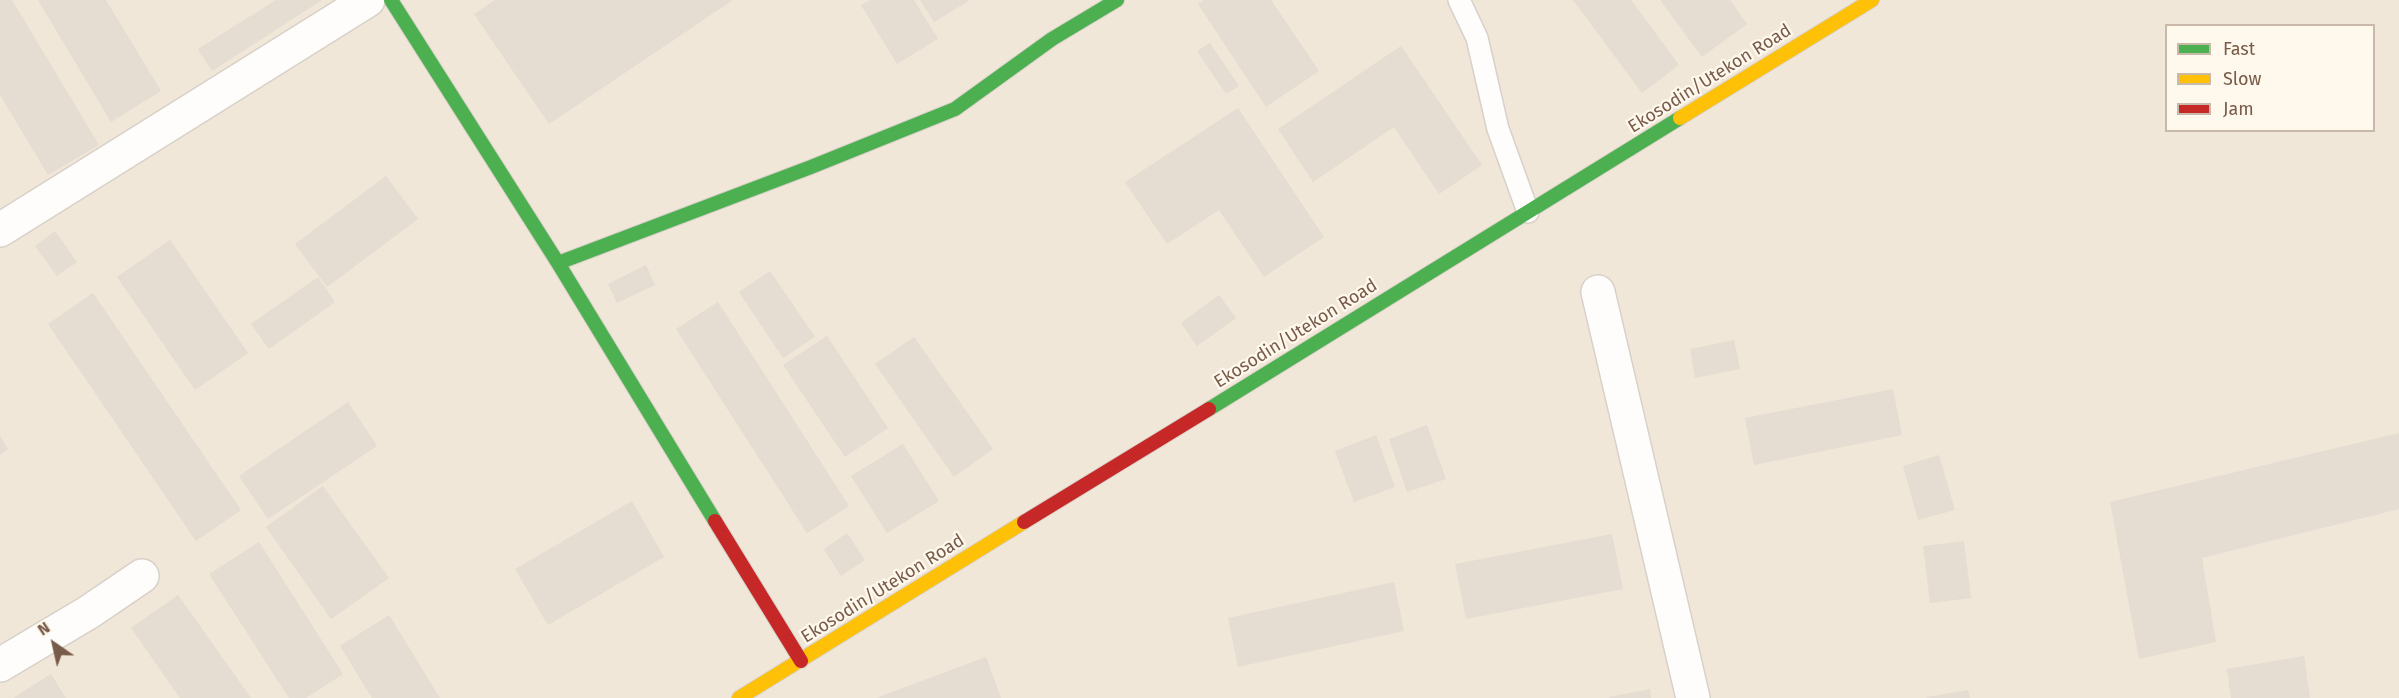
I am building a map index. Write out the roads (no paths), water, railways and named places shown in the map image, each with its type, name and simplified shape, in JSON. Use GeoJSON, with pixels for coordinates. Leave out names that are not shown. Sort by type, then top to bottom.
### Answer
{"type":"FeatureCollection","features":[{"type":"Feature","properties":{"kind":"street"},"geometry":{"type":"LineString","coordinates":[[0,230],[368,0]]}},
{"type":"Feature","properties":{"kind":"street"},"geometry":{"type":"LineString","coordinates":[[391,0],[558,263],[801,661]]}},
{"type":"Feature","properties":{"kind":"street"},"geometry":{"type":"LineString","coordinates":[[558,263],[811,167],[955,109],[1052,39],[1117,0]]}},
{"type":"Feature","properties":{"kind":"street","name":"Ekosodin/Utekon Road"},"geometry":{"type":"LineString","coordinates":[[739,698],[1872,0]]}},
{"type":"Feature","properties":{"kind":"street"},"geometry":{"type":"LineString","coordinates":[[1598,292],[1693,698]]}},
{"type":"Feature","properties":{"kind":"street"},"geometry":{"type":"LineString","coordinates":[[0,665],[89,612],[142,576]]}},
{"type":"Feature","properties":{"kind":"lane"},"geometry":{"type":"LineString","coordinates":[[1459,0],[1477,38],[1498,129],[1528,212]]}}]}
